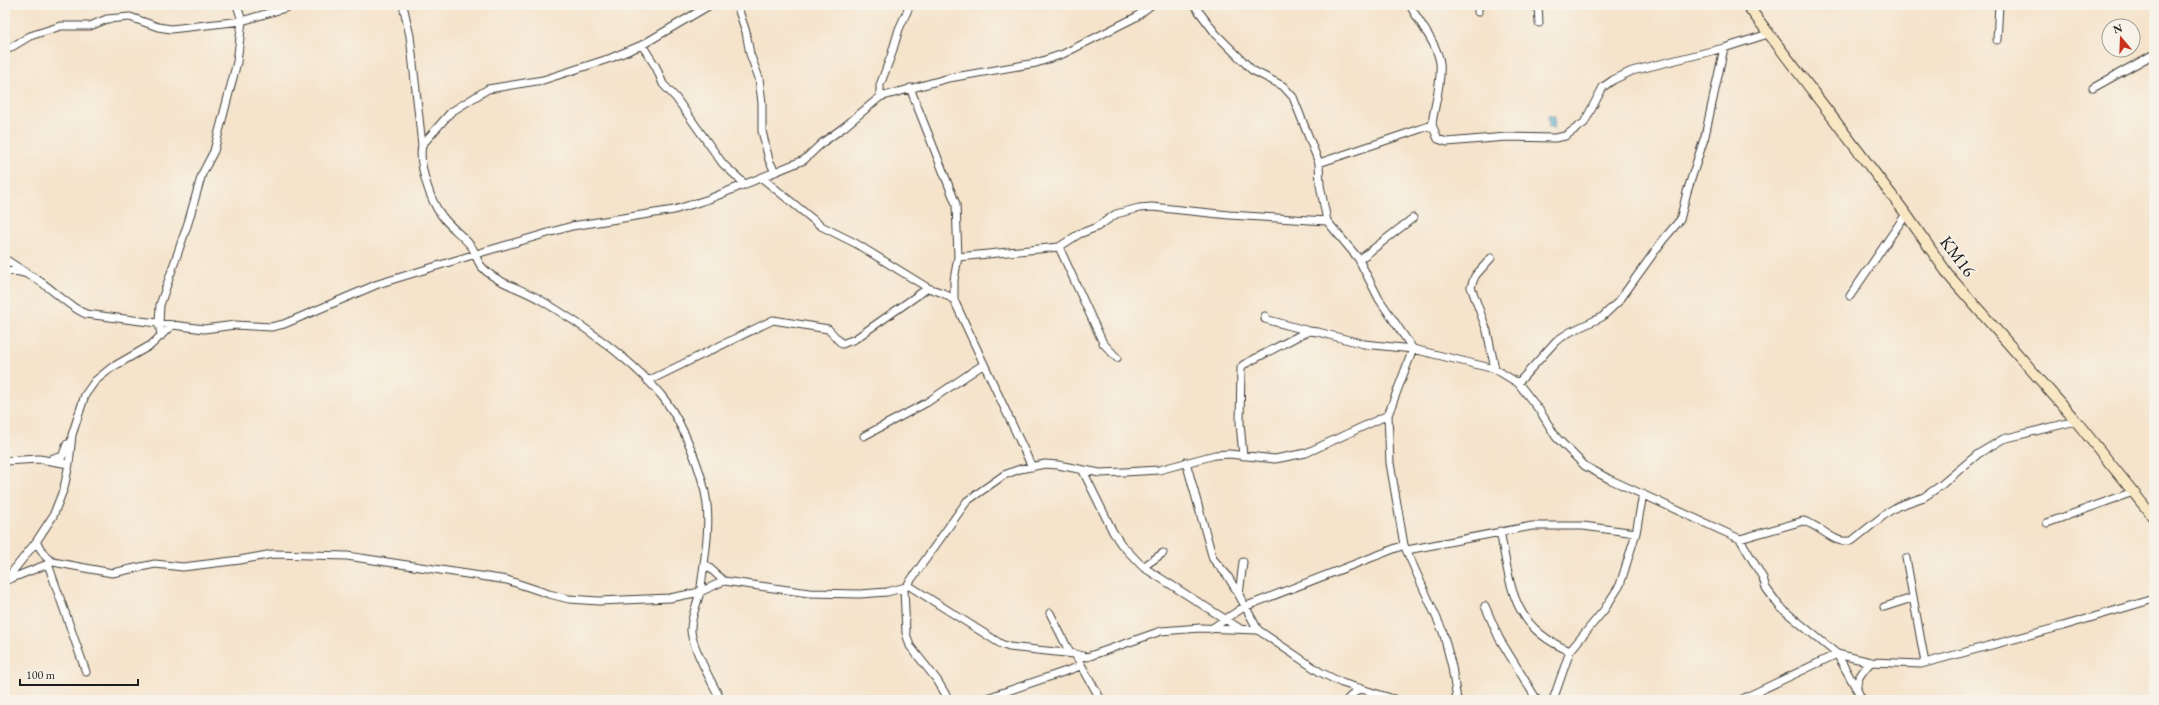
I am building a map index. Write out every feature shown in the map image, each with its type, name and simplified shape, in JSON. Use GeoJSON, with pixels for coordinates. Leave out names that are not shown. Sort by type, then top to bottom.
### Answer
{"type":"FeatureCollection","features":[{"type":"Feature","properties":{"kind":"street"},"geometry":{"type":"LineString","coordinates":[[161,336],[159,323],[160,306],[188,223],[202,174],[214,151],[237,62],[242,21],[237,5]]}},
{"type":"Feature","properties":{"kind":"street"},"geometry":{"type":"LineString","coordinates":[[5,51],[41,32],[66,26],[90,26],[117,18],[130,17],[140,19],[151,25],[171,29],[242,21],[295,5]]}},
{"type":"Feature","properties":{"kind":"street"},"geometry":{"type":"LineString","coordinates":[[403,5],[410,36],[423,166],[436,206],[441,215],[471,246],[481,267],[491,275],[538,298],[572,320],[624,360],[648,381],[665,400],[680,426],[700,475],[708,506],[704,563],[700,592],[691,629],[692,636],[721,700]]}},
{"type":"Feature","properties":{"kind":"street"},"geometry":{"type":"LineString","coordinates":[[422,145],[451,112],[488,88],[544,80],[611,58],[642,45],[710,5]]}},
{"type":"Feature","properties":{"kind":"street"},"geometry":{"type":"LineString","coordinates":[[737,5],[746,32],[750,54],[759,78],[762,103],[762,131],[769,160],[775,172]]}},
{"type":"Feature","properties":{"kind":"street"},"geometry":{"type":"LineString","coordinates":[[880,97],[880,85],[892,56],[899,29],[910,5]]}},
{"type":"Feature","properties":{"kind":"street"},"geometry":{"type":"LineString","coordinates":[[5,259],[26,272],[80,312],[130,320],[204,328],[235,325],[272,326],[284,324],[378,284],[476,254],[572,226],[674,210],[709,199],[804,160],[822,143],[880,97],[949,78],[1036,63],[1063,54],[1130,20],[1151,5]]}},
{"type":"Feature","properties":{"kind":"street"},"geometry":{"type":"LineString","coordinates":[[1194,5],[1216,34],[1252,70],[1288,90],[1293,97],[1319,163],[1320,185],[1327,221],[1359,260],[1379,299],[1413,349]]}},
{"type":"Feature","properties":{"kind":"street"},"geometry":{"type":"LineString","coordinates":[[1410,5],[1431,43],[1440,64],[1437,100],[1432,125],[1438,139],[1447,142],[1485,138],[1555,138],[1565,136],[1584,123],[1603,87],[1613,80],[1632,71],[1724,48],[1768,34]]}},
{"type":"Feature","properties":{"kind":"street"},"geometry":{"type":"LineString","coordinates":[[1538,5],[1539,23]]}},
{"type":"Feature","properties":{"kind":"street","name":"KM16"},"geometry":{"type":"LineString","coordinates":[[1747,5],[1906,214],[1950,277],[2076,422],[2154,518]]}},
{"type":"Feature","properties":{"kind":"street"},"geometry":{"type":"LineString","coordinates":[[1997,40],[1999,5]]}},
{"type":"Feature","properties":{"kind":"street"},"geometry":{"type":"LineString","coordinates":[[642,45],[656,67],[663,84],[676,98],[722,164],[746,185]]}},
{"type":"Feature","properties":{"kind":"street"},"geometry":{"type":"LineString","coordinates":[[1518,383],[1556,341],[1570,332],[1602,317],[1619,301],[1663,240],[1680,220],[1687,192],[1705,136],[1724,48]]}},
{"type":"Feature","properties":{"kind":"street"},"geometry":{"type":"LineString","coordinates":[[2093,88],[2154,54]]}},
{"type":"Feature","properties":{"kind":"street"},"geometry":{"type":"LineString","coordinates":[[910,88],[956,204],[958,257],[954,280],[954,300],[1032,467]]}},
{"type":"Feature","properties":{"kind":"street"},"geometry":{"type":"LineString","coordinates":[[1319,163],[1432,125]]}},
{"type":"Feature","properties":{"kind":"street"},"geometry":{"type":"LineString","coordinates":[[762,178],[821,226],[856,243],[928,288],[943,293],[954,300]]}},
{"type":"Feature","properties":{"kind":"street"},"geometry":{"type":"LineString","coordinates":[[958,257],[1059,247],[1079,234],[1097,227],[1116,214],[1139,208],[1152,207],[1229,215],[1327,221]]}},
{"type":"Feature","properties":{"kind":"street"},"geometry":{"type":"LineString","coordinates":[[1850,296],[1906,214]]}},
{"type":"Feature","properties":{"kind":"street"},"geometry":{"type":"LineString","coordinates":[[1359,260],[1413,218]]}},
{"type":"Feature","properties":{"kind":"street"},"geometry":{"type":"LineString","coordinates":[[1059,247],[1103,343],[1117,358]]}},
{"type":"Feature","properties":{"kind":"street"},"geometry":{"type":"LineString","coordinates":[[1491,258],[1475,276],[1471,287],[1487,331],[1495,369]]}},
{"type":"Feature","properties":{"kind":"street"},"geometry":{"type":"LineString","coordinates":[[5,272],[26,272]]}},
{"type":"Feature","properties":{"kind":"street"},"geometry":{"type":"LineString","coordinates":[[648,381],[773,320],[828,329],[842,344],[855,340],[928,288]]}},
{"type":"Feature","properties":{"kind":"street"},"geometry":{"type":"LineString","coordinates":[[1265,316],[1265,319],[1310,332],[1318,332],[1364,344],[1413,349],[1495,369],[1518,383],[1540,411],[1556,437],[1585,466],[1594,472],[1740,539],[1764,578],[1766,588],[1772,598],[1780,607],[1837,654],[1863,700]]}},
{"type":"Feature","properties":{"kind":"street"},"geometry":{"type":"LineString","coordinates":[[5,460],[62,457],[72,435],[84,395],[95,381],[111,368],[151,345],[172,325]]}},
{"type":"Feature","properties":{"kind":"street"},"geometry":{"type":"LineString","coordinates":[[1243,456],[1240,423],[1241,368],[1243,365],[1310,332]]}},
{"type":"Feature","properties":{"kind":"street"},"geometry":{"type":"LineString","coordinates":[[1413,349],[1388,416],[1390,463],[1406,548],[1443,632],[1449,654],[1457,700]]}},
{"type":"Feature","properties":{"kind":"street"},"geometry":{"type":"LineString","coordinates":[[864,436],[926,403],[984,364]]}},
{"type":"Feature","properties":{"kind":"street"},"geometry":{"type":"LineString","coordinates":[[949,700],[910,646],[906,633],[906,587],[967,501],[1004,475],[1032,467],[1058,465],[1083,471],[1100,473],[1159,470],[1215,455],[1229,454],[1275,458],[1306,453],[1388,416]]}},
{"type":"Feature","properties":{"kind":"street"},"geometry":{"type":"LineString","coordinates":[[1740,539],[1803,521],[1809,522],[1840,542],[1846,543],[1853,540],[1898,506],[1924,497],[1940,486],[1978,454],[1997,443],[2003,440],[2076,422]]}},
{"type":"Feature","properties":{"kind":"street"},"geometry":{"type":"LineString","coordinates":[[5,580],[36,542],[53,516],[64,488],[70,464],[72,435]]}},
{"type":"Feature","properties":{"kind":"street"},"geometry":{"type":"LineString","coordinates":[[39,459],[70,464]]}},
{"type":"Feature","properties":{"kind":"street"},"geometry":{"type":"LineString","coordinates":[[1186,462],[1213,559],[1227,575],[1258,630],[1320,672],[1342,682],[1397,700]]}},
{"type":"Feature","properties":{"kind":"street"},"geometry":{"type":"LineString","coordinates":[[1083,471],[1113,532],[1121,544],[1143,568],[1239,628]]}},
{"type":"Feature","properties":{"kind":"street"},"geometry":{"type":"LineString","coordinates":[[2047,523],[2133,492]]}},
{"type":"Feature","properties":{"kind":"street"},"geometry":{"type":"LineString","coordinates":[[1553,700],[1570,651],[1604,610],[1620,585],[1636,533],[1643,494]]}},
{"type":"Feature","properties":{"kind":"street"},"geometry":{"type":"LineString","coordinates":[[1211,629],[1244,607],[1406,548],[1500,531],[1552,524],[1636,533]]}},
{"type":"Feature","properties":{"kind":"street"},"geometry":{"type":"LineString","coordinates":[[1500,531],[1506,568],[1522,614],[1535,632],[1546,640],[1570,651]]}},
{"type":"Feature","properties":{"kind":"street"},"geometry":{"type":"LineString","coordinates":[[36,542],[51,563],[86,672]]}},
{"type":"Feature","properties":{"kind":"street"},"geometry":{"type":"LineString","coordinates":[[1143,568],[1163,553]]}},
{"type":"Feature","properties":{"kind":"street"},"geometry":{"type":"LineString","coordinates":[[5,580],[51,563],[112,572],[155,564],[184,566],[240,560],[273,554],[347,556],[506,580],[569,599],[599,601],[670,598],[700,592],[724,581],[809,593],[860,594],[906,587],[1005,646],[1072,653],[1087,657],[1161,631],[1239,628],[1258,630]]}},
{"type":"Feature","properties":{"kind":"street"},"geometry":{"type":"LineString","coordinates":[[1906,558],[1912,598],[1925,663]]}},
{"type":"Feature","properties":{"kind":"street"},"geometry":{"type":"LineString","coordinates":[[1239,595],[1243,562]]}},
{"type":"Feature","properties":{"kind":"street"},"geometry":{"type":"LineString","coordinates":[[704,563],[724,581]]}},
{"type":"Feature","properties":{"kind":"street"},"geometry":{"type":"LineString","coordinates":[[1884,607],[1912,598]]}},
{"type":"Feature","properties":{"kind":"street"},"geometry":{"type":"LineString","coordinates":[[1740,700],[1837,654],[1871,662],[1925,663],[2062,626],[2154,599]]}},
{"type":"Feature","properties":{"kind":"street"},"geometry":{"type":"LineString","coordinates":[[1485,606],[1499,638],[1537,700]]}},
{"type":"Feature","properties":{"kind":"street"},"geometry":{"type":"LineString","coordinates":[[1050,613],[1072,653],[1101,700]]}},
{"type":"Feature","properties":{"kind":"street"},"geometry":{"type":"LineString","coordinates":[[1856,688],[1856,680],[1871,662]]}},
{"type":"Feature","properties":{"kind":"street"},"geometry":{"type":"LineString","coordinates":[[981,700],[1002,697],[1080,666]]}},
{"type":"Feature","properties":{"kind":"street"},"geometry":{"type":"LineString","coordinates":[[1347,700],[1359,688]]}},
{"type":"Feature","properties":{"kind":"water"},"geometry":{"type":"Polygon","coordinates":[[[1548,116],[1555,116],[1554,128],[1549,128],[1548,116]]]}}]}
